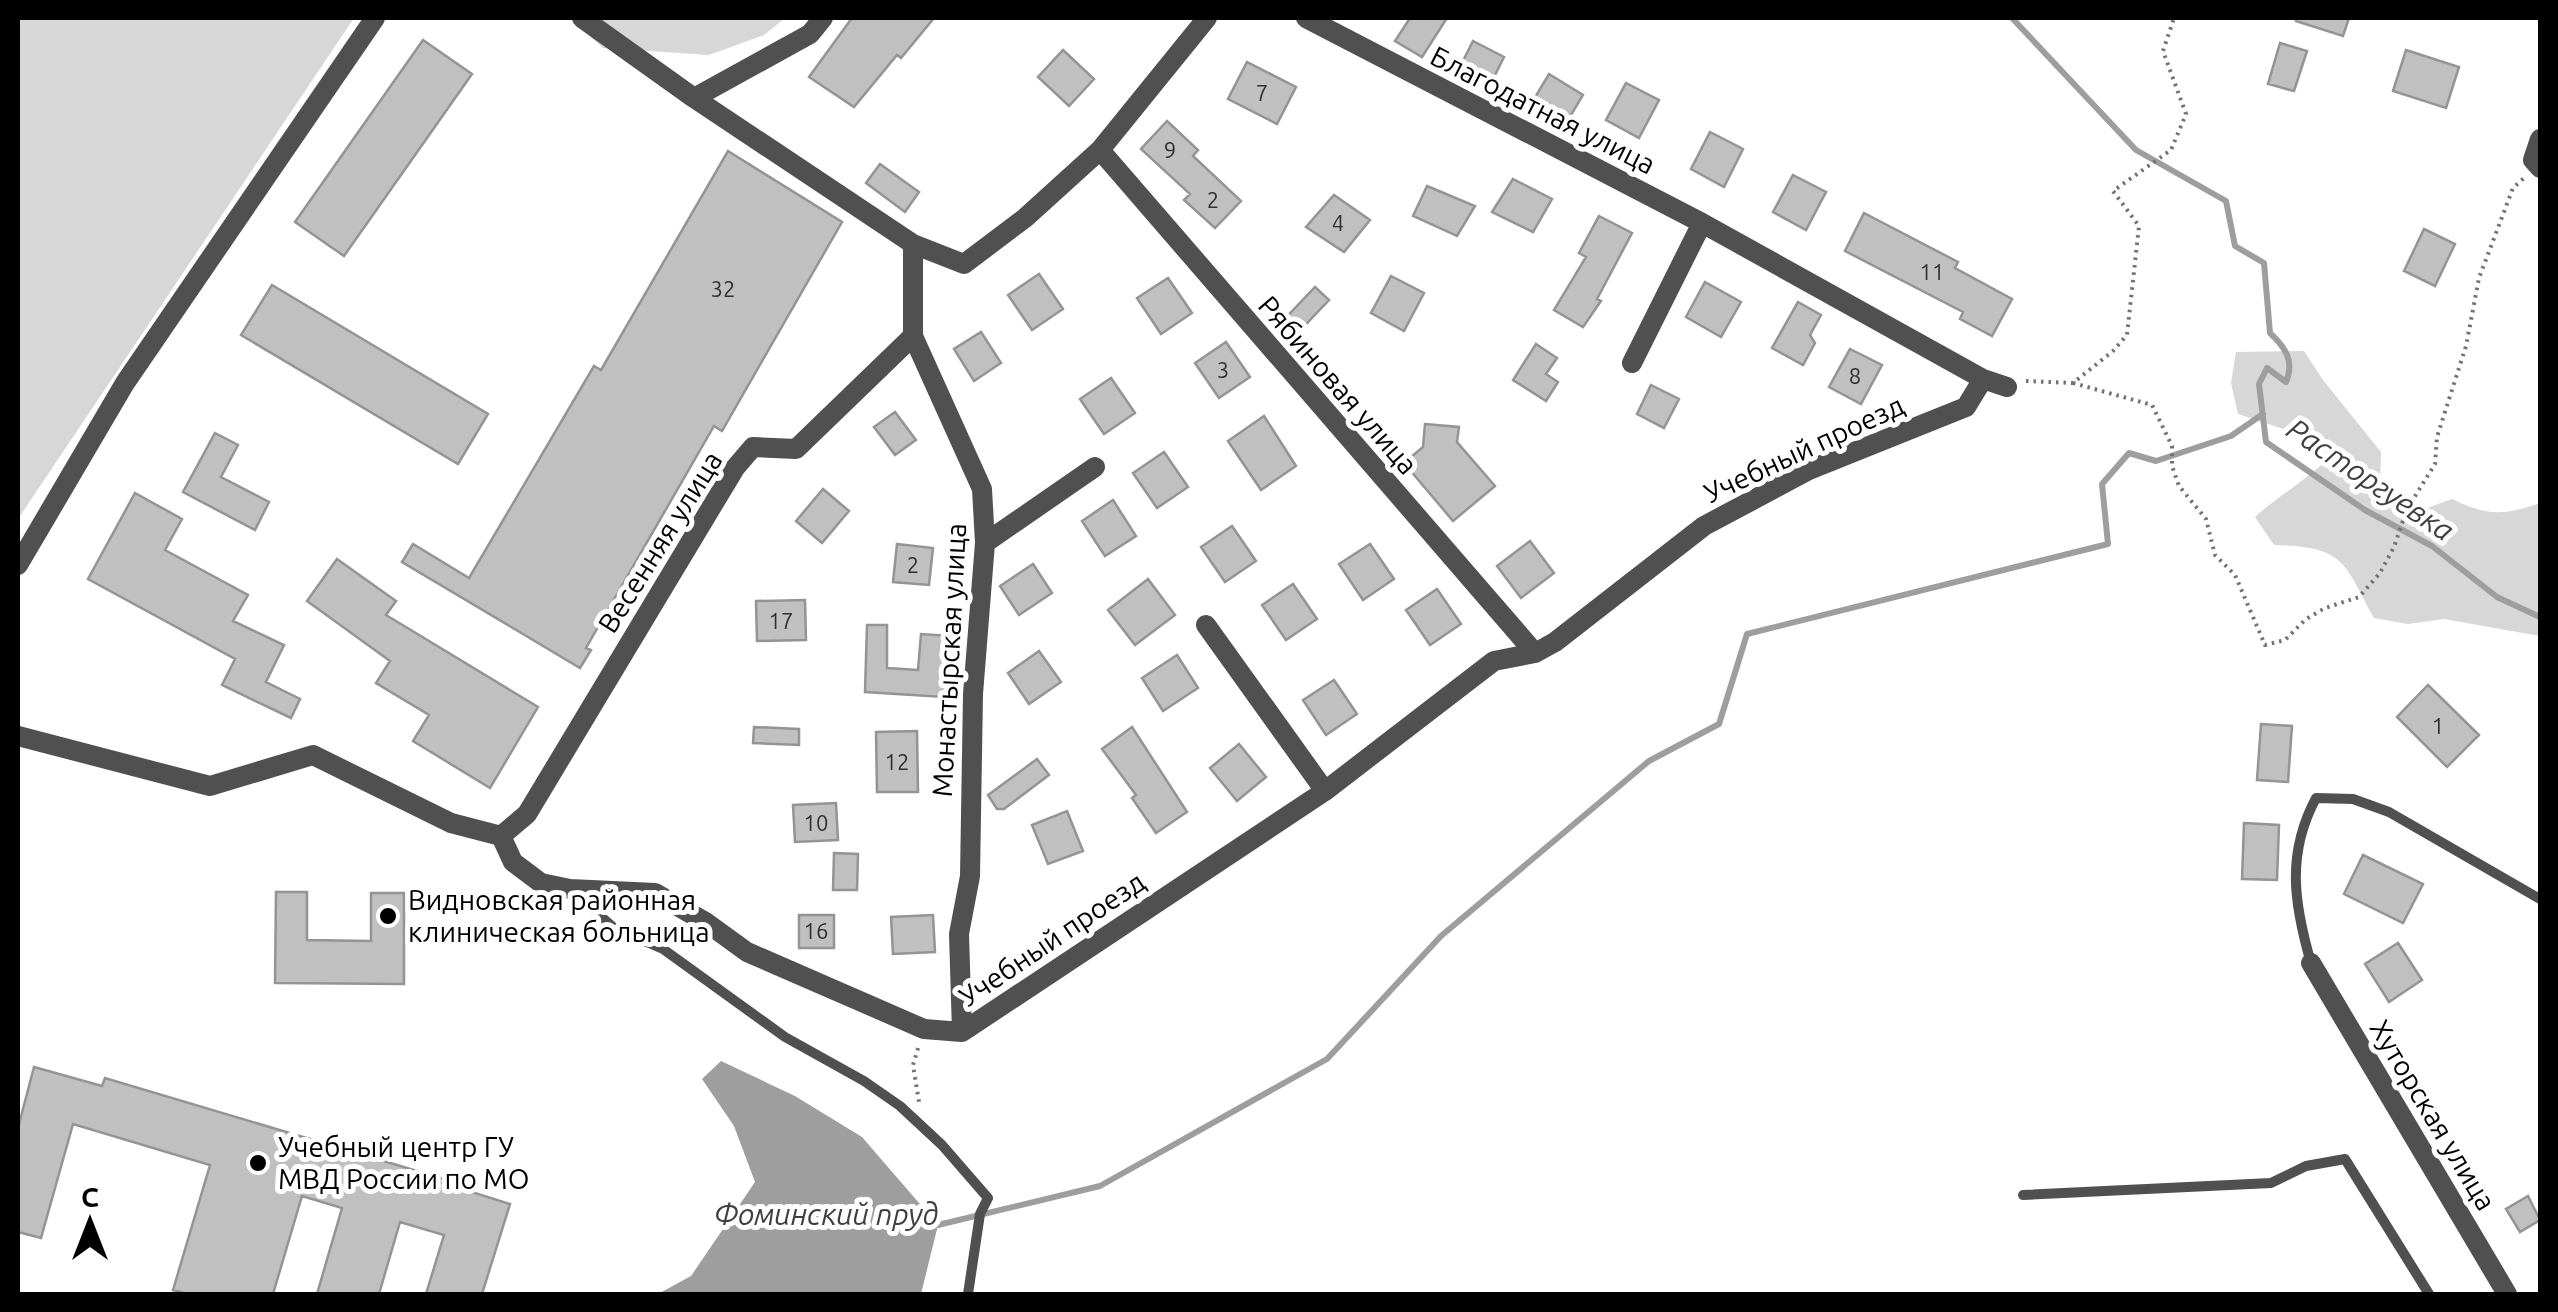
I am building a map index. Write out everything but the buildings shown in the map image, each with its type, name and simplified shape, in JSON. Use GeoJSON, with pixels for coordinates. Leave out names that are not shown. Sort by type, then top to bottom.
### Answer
{"type":"FeatureCollection","features":[{"type":"Feature","properties":{"kind":"street"},"geometry":{"type":"LineString","coordinates":[[18,565],[125,383],[375,18]]}},
{"type":"Feature","properties":{"kind":"street"},"geometry":{"type":"LineString","coordinates":[[582,18],[912,244],[964,264],[1025,218],[1100,150],[1207,18]]}},
{"type":"Feature","properties":{"kind":"street"},"geometry":{"type":"LineString","coordinates":[[694,98],[810,34],[823,18]]}},
{"type":"Feature","properties":{"kind":"street","name":"Благодатная улица"},"geometry":{"type":"LineString","coordinates":[[1306,18],[1702,223],[1983,380],[2007,386]]}},
{"type":"Feature","properties":{"kind":"street"},"geometry":{"type":"LineString","coordinates":[[2537,164],[2540,139]]}},
{"type":"Feature","properties":{"kind":"street","name":"Рябиновая улица"},"geometry":{"type":"LineString","coordinates":[[1100,150],[1535,653]]}},
{"type":"Feature","properties":{"kind":"street"},"geometry":{"type":"LineString","coordinates":[[1632,363],[1702,223]]}},
{"type":"Feature","properties":{"kind":"street","name":"Монастырская улица"},"geometry":{"type":"LineString","coordinates":[[912,244],[913,336],[982,488],[985,543],[972,713],[970,876],[959,934],[962,1032]]}},
{"type":"Feature","properties":{"kind":"street","name":"Весенняя улица"},"geometry":{"type":"LineString","coordinates":[[501,836],[526,814],[735,468],[754,447],[796,449],[913,336]]}},
{"type":"Feature","properties":{"kind":"street","name":"Учебный проезд"},"geometry":{"type":"LineString","coordinates":[[501,836],[513,862],[541,883],[570,889],[655,893],[747,952],[924,1029],[962,1032],[1325,791],[1494,661],[1535,653],[1570,630],[1704,526],[1809,470],[1966,407],[1983,380]]}},
{"type":"Feature","properties":{"kind":"street"},"geometry":{"type":"LineString","coordinates":[[985,543],[1096,467]]}},
{"type":"Feature","properties":{"kind":"street"},"geometry":{"type":"LineString","coordinates":[[1206,625],[1325,791]]}},
{"type":"Feature","properties":{"kind":"street"},"geometry":{"type":"LineString","coordinates":[[18,736],[210,786],[313,755],[451,823],[501,836]]}},
{"type":"Feature","properties":{"kind":"street","name":"Хуторская улица"},"geometry":{"type":"LineString","coordinates":[[2311,962],[2508,1294]]}},
{"type":"Feature","properties":{"kind":"lane"},"geometry":{"type":"LineString","coordinates":[[2311,962],[2296,912],[2296,857],[2301,826],[2316,798],[2353,799],[2390,812],[2540,899]]}},
{"type":"Feature","properties":{"kind":"lane"},"geometry":{"type":"LineString","coordinates":[[570,889],[614,928],[663,949],[785,1037],[864,1081],[900,1106],[942,1145],[988,1198],[980,1214],[968,1294]]}},
{"type":"Feature","properties":{"kind":"lane"},"geometry":{"type":"LineString","coordinates":[[2023,1195],[2270,1184],[2306,1166],[2345,1159],[2429,1294]]}},
{"type":"Feature","properties":{"kind":"path"},"geometry":{"type":"LineString","coordinates":[[2073,383],[2113,352],[2126,335],[2139,226],[2113,191],[2171,150],[2186,114],[2164,50],[2174,18]]}},
{"type":"Feature","properties":{"kind":"path"},"geometry":{"type":"LineString","coordinates":[[2007,386],[2034,379],[2073,383],[2152,405],[2172,446],[2172,466],[2179,486],[2206,519],[2215,555],[2236,575],[2265,646],[2285,640],[2306,619],[2359,597],[2380,573],[2394,547],[2407,509],[2436,464],[2437,437],[2466,346],[2478,278],[2513,188],[2537,164]]}},
{"type":"Feature","properties":{"kind":"path"},"geometry":{"type":"LineString","coordinates":[[921,1108],[914,1088],[913,1065],[924,1029]]}},
{"type":"Feature","properties":{"kind":"shaded area"},"geometry":{"type":"Polygon","coordinates":[[[18,18],[354,18],[18,519],[18,18]]]}},
{"type":"Feature","properties":{"kind":"shaded area"},"geometry":{"type":"Polygon","coordinates":[[[569,18],[785,18],[764,35],[709,55],[603,48],[569,18]]]}},
{"type":"Feature","properties":{"kind":"shaded area"},"geometry":{"type":"Polygon","coordinates":[[[2304,351],[2381,452],[2380,485],[2422,510],[2452,499],[2496,512],[2540,503],[2540,636],[2444,619],[2408,624],[2374,618],[2339,561],[2315,549],[2274,545],[2255,517],[2330,456],[2302,435],[2238,414],[2231,383],[2236,352],[2304,351]]]}},
{"type":"Feature","properties":{"kind":"water","name":"Фоминский пруд"},"geometry":{"type":"Polygon","coordinates":[[[721,1061],[795,1096],[862,1137],[938,1225],[921,1294],[658,1294],[691,1276],[755,1182],[734,1126],[702,1079],[721,1061]]]}},
{"type":"Feature","properties":{"kind":"waterway","name":"Расторгуевка"},"geometry":{"type":"LineString","coordinates":[[2012,18],[2136,150],[2226,201],[2235,246],[2264,263],[2270,333],[2289,361],[2286,382],[2267,368],[2259,384],[2266,442],[2365,510],[2432,546],[2497,597],[2540,617]]}},
{"type":"Feature","properties":{"kind":"waterway"},"geometry":{"type":"LineString","coordinates":[[938,1225],[1100,1186],[1327,1059],[1441,936],[1649,761],[1719,724],[1747,634],[2108,544],[2102,484],[2129,453],[2156,461],[2231,436],[2263,414]]}},
{"type":"Feature","properties":{"kind":"place","name":"Видновская районная клиническая больница"},"geometry":{"type":"Point","coordinates":[388,916]}},
{"type":"Feature","properties":{"kind":"place","name":"Учебный центр ГУ МВД России по МО"},"geometry":{"type":"Point","coordinates":[258,1163]}}]}
